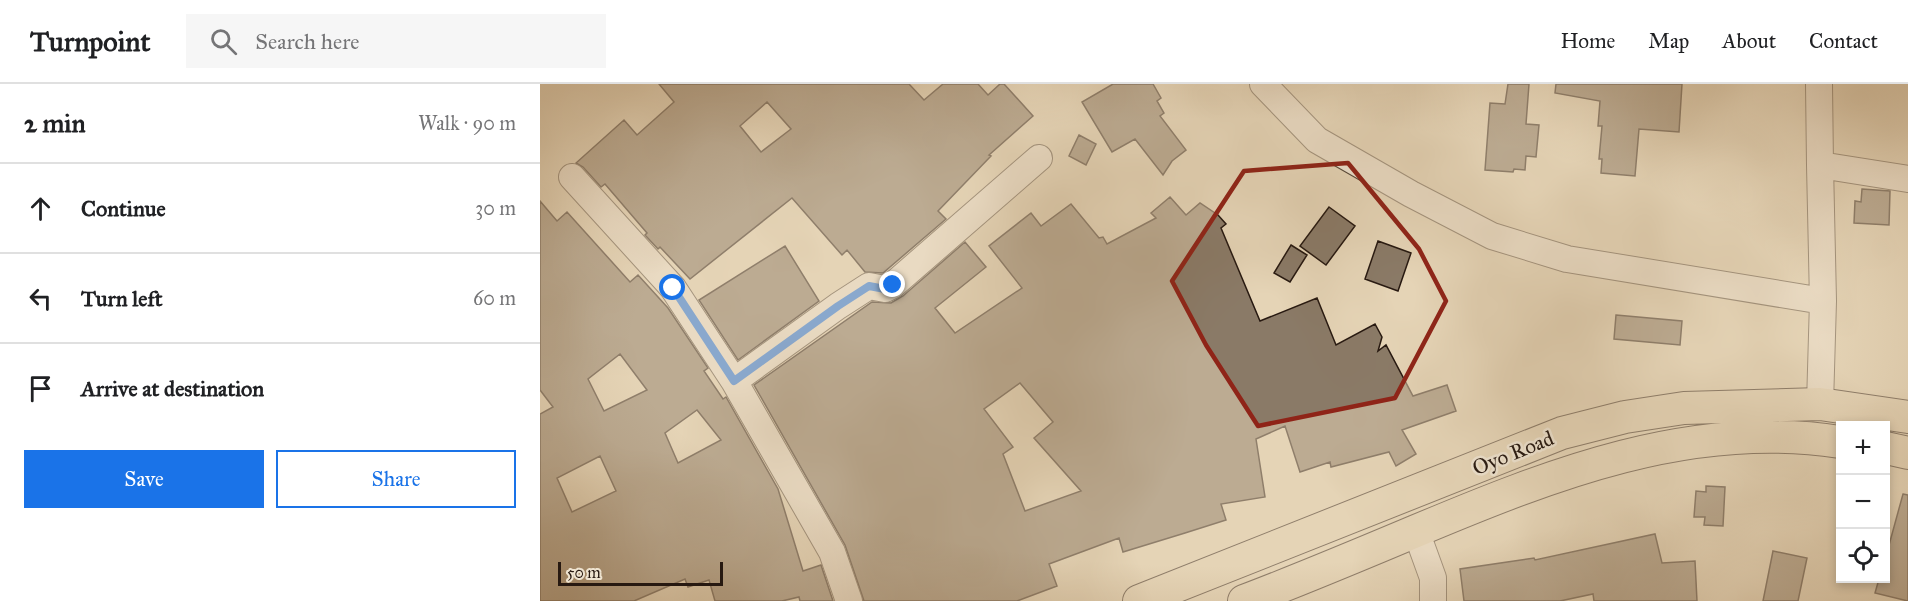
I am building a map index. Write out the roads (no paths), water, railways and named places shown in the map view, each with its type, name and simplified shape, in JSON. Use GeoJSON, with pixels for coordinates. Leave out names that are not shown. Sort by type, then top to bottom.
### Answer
{"type":"FeatureCollection","features":[{"type":"Feature","properties":{"kind":"main road","name":"Oyo Road"},"geometry":{"type":"LineString","coordinates":[[1139,601],[1563,433],[1625,417],[1684,408],[1820,404],[1908,417]]}},
{"type":"Feature","properties":{"kind":"main road","name":"Oyo Road"},"geometry":{"type":"LineString","coordinates":[[1244,601],[1491,500],[1575,470],[1653,448],[1737,437],[1817,438],[1836,441]]}},
{"type":"Feature","properties":{"kind":"main road"},"geometry":{"type":"LineString","coordinates":[[1890,449],[1908,453]]}},
{"type":"Feature","properties":{"kind":"street"},"geometry":{"type":"LineString","coordinates":[[1263,84],[1317,140],[1492,236],[1567,259],[1823,301]]}},
{"type":"Feature","properties":{"kind":"street"},"geometry":{"type":"LineString","coordinates":[[1819,84],[1823,301],[1820,404]]}},
{"type":"Feature","properties":{"kind":"street"},"geometry":{"type":"LineString","coordinates":[[734,381],[869,286],[885,289],[893,285],[1039,158]]}},
{"type":"Feature","properties":{"kind":"street"},"geometry":{"type":"LineString","coordinates":[[1820,165],[1908,179]]}},
{"type":"Feature","properties":{"kind":"street"},"geometry":{"type":"LineString","coordinates":[[572,177],[673,288],[734,381],[832,552],[849,601]]}},
{"type":"Feature","properties":{"kind":"street"},"geometry":{"type":"LineString","coordinates":[[1416,531],[1433,578],[1433,601]]}}]}
